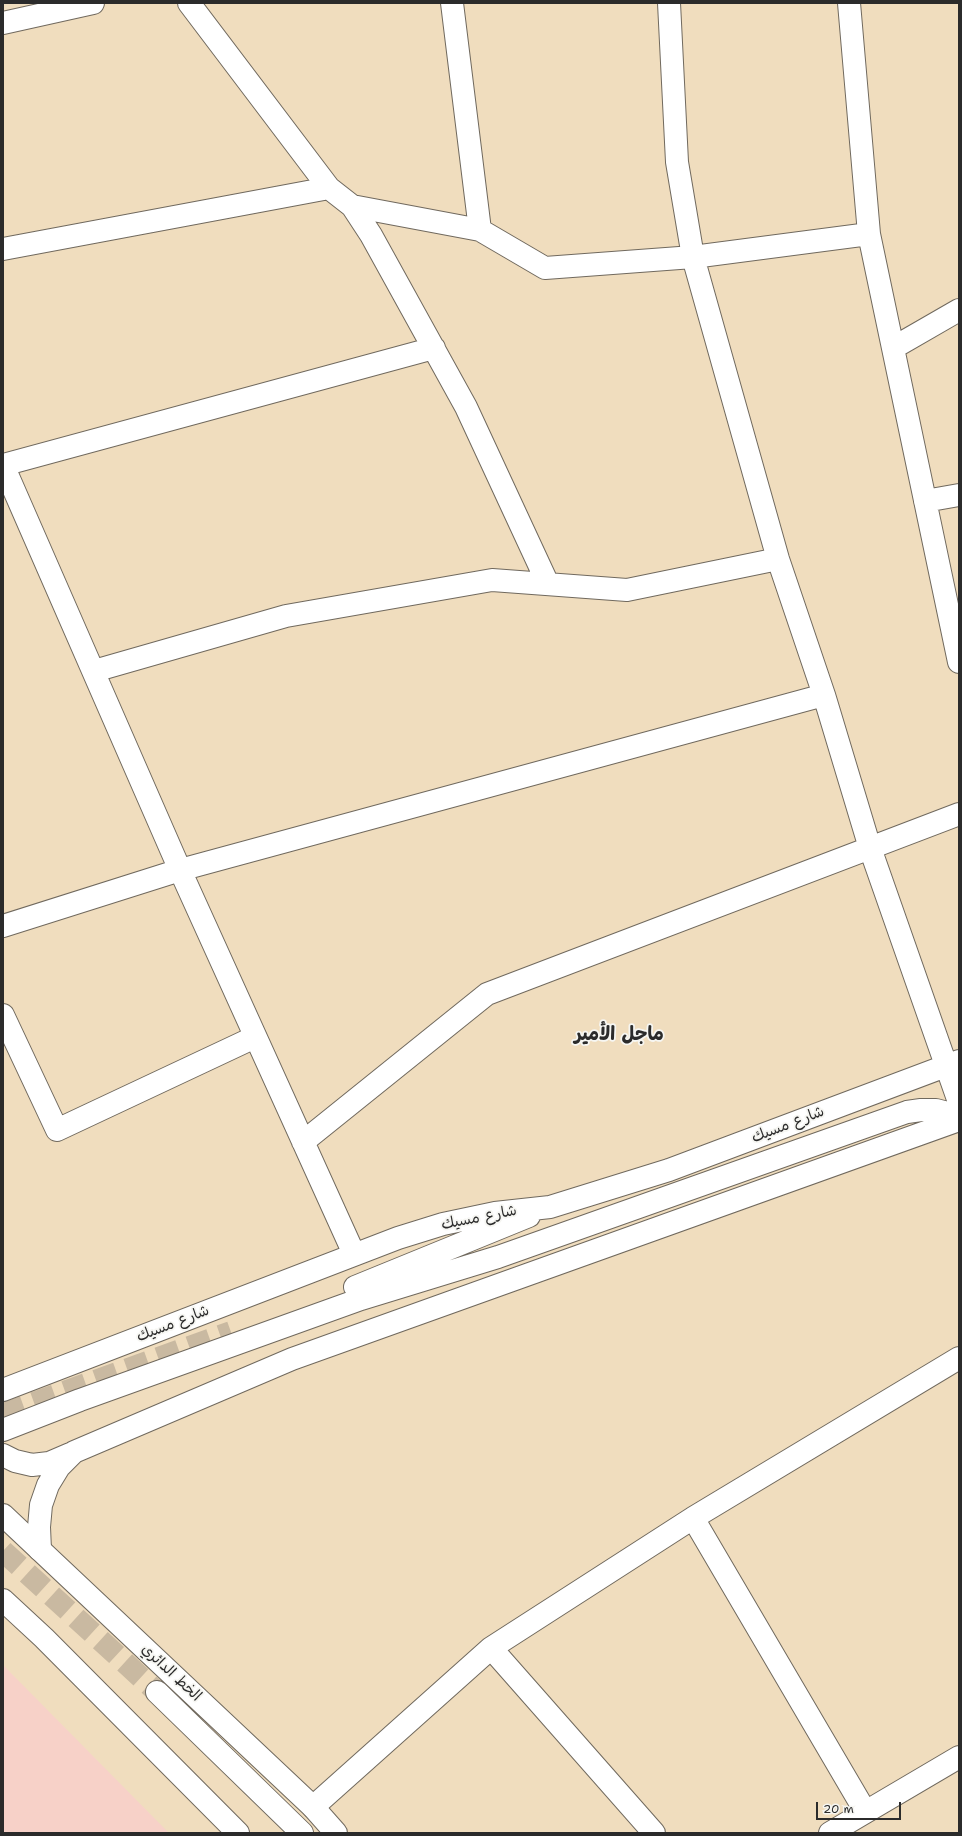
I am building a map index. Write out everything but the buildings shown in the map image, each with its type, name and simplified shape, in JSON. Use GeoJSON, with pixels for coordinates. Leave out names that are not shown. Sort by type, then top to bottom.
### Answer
{"type":"FeatureCollection","features":[{"type":"Feature","properties":{"kind":"street"},"geometry":{"type":"LineString","coordinates":[[3,23],[93,3]]}},
{"type":"Feature","properties":{"kind":"street"},"geometry":{"type":"LineString","coordinates":[[189,3],[329,188],[352,206],[371,235],[466,407],[548,584]]}},
{"type":"Feature","properties":{"kind":"street"},"geometry":{"type":"LineString","coordinates":[[452,3],[480,230]]}},
{"type":"Feature","properties":{"kind":"street"},"geometry":{"type":"LineString","coordinates":[[669,3],[677,162],[694,257],[778,559],[824,695],[870,848],[953,1064],[959,1102]]}},
{"type":"Feature","properties":{"kind":"street"},"geometry":{"type":"LineString","coordinates":[[849,3],[869,234],[925,501],[958,648]]}},
{"type":"Feature","properties":{"kind":"street"},"geometry":{"type":"LineString","coordinates":[[3,249],[329,188]]}},
{"type":"Feature","properties":{"kind":"street"},"geometry":{"type":"LineString","coordinates":[[352,206],[480,230],[545,268],[694,257],[869,234]]}},
{"type":"Feature","properties":{"kind":"street"},"geometry":{"type":"LineString","coordinates":[[893,348],[959,310]]}},
{"type":"Feature","properties":{"kind":"street"},"geometry":{"type":"LineString","coordinates":[[354,1254],[180,870],[3,465],[434,348]]}},
{"type":"Feature","properties":{"kind":"street"},"geometry":{"type":"LineString","coordinates":[[925,501],[959,495]]}},
{"type":"Feature","properties":{"kind":"street"},"geometry":{"type":"LineString","coordinates":[[94,671],[286,616],[492,580],[627,590],[778,559]]}},
{"type":"Feature","properties":{"kind":"street"},"geometry":{"type":"LineString","coordinates":[[3,926],[180,870],[824,695]]}},
{"type":"Feature","properties":{"kind":"street"},"geometry":{"type":"LineString","coordinates":[[304,1142],[487,994],[959,814]]}},
{"type":"Feature","properties":{"kind":"street"},"geometry":{"type":"LineString","coordinates":[[3,1016],[57,1130],[255,1037]]}},
{"type":"Feature","properties":{"kind":"street","name":"شارع مسيك"},"geometry":{"type":"LineString","coordinates":[[3,1390],[398,1238],[444,1224],[495,1213],[550,1207],[669,1170],[953,1064]]}},
{"type":"Feature","properties":{"kind":"street"},"geometry":{"type":"LineString","coordinates":[[3,1430],[87,1397],[361,1300],[498,1257],[907,1112],[936,1110],[959,1116]]}},
{"type":"Feature","properties":{"kind":"street"},"geometry":{"type":"LineString","coordinates":[[3,1455],[15,1462],[32,1465],[49,1463],[292,1359],[959,1120]]}},
{"type":"Feature","properties":{"kind":"street"},"geometry":{"type":"LineString","coordinates":[[231,1332],[389,1274],[550,1207]]}},
{"type":"Feature","properties":{"kind":"street"},"geometry":{"type":"LineString","coordinates":[[313,1807],[491,1648],[693,1518],[959,1358]]}},
{"type":"Feature","properties":{"kind":"street"},"geometry":{"type":"LineString","coordinates":[[40,1550],[38,1526],[41,1505],[48,1485],[59,1467],[74,1452]]}},
{"type":"Feature","properties":{"kind":"street"},"geometry":{"type":"LineString","coordinates":[[693,1518],[865,1811]]}},
{"type":"Feature","properties":{"kind":"street","name":"الخط الدائري"},"geometry":{"type":"LineString","coordinates":[[7,1521],[40,1550],[313,1807],[336,1833]]}},
{"type":"Feature","properties":{"kind":"street"},"geometry":{"type":"LineString","coordinates":[[3,1600],[44,1638],[238,1833]]}},
{"type":"Feature","properties":{"kind":"street"},"geometry":{"type":"LineString","coordinates":[[491,1648],[654,1833]]}},
{"type":"Feature","properties":{"kind":"street"},"geometry":{"type":"LineString","coordinates":[[157,1692],[302,1833]]}},
{"type":"Feature","properties":{"kind":"street"},"geometry":{"type":"LineString","coordinates":[[830,1833],[959,1757]]}},
{"type":"Feature","properties":{"kind":"shaded area"},"geometry":{"type":"Polygon","coordinates":[[[3,1665],[169,1833],[3,1833],[3,1665]]]}},
{"type":"Feature","properties":{"kind":"tunnel"},"geometry":{"type":"LineString","coordinates":[[3,1414],[231,1332]]}},
{"type":"Feature","properties":{"kind":"tunnel"},"geometry":{"type":"LineString","coordinates":[[3,1551],[157,1692]]}},
{"type":"Feature","properties":{"kind":"district","name":"ماجل الأمير"},"geometry":{"type":"Point","coordinates":[619,1035]}}]}
